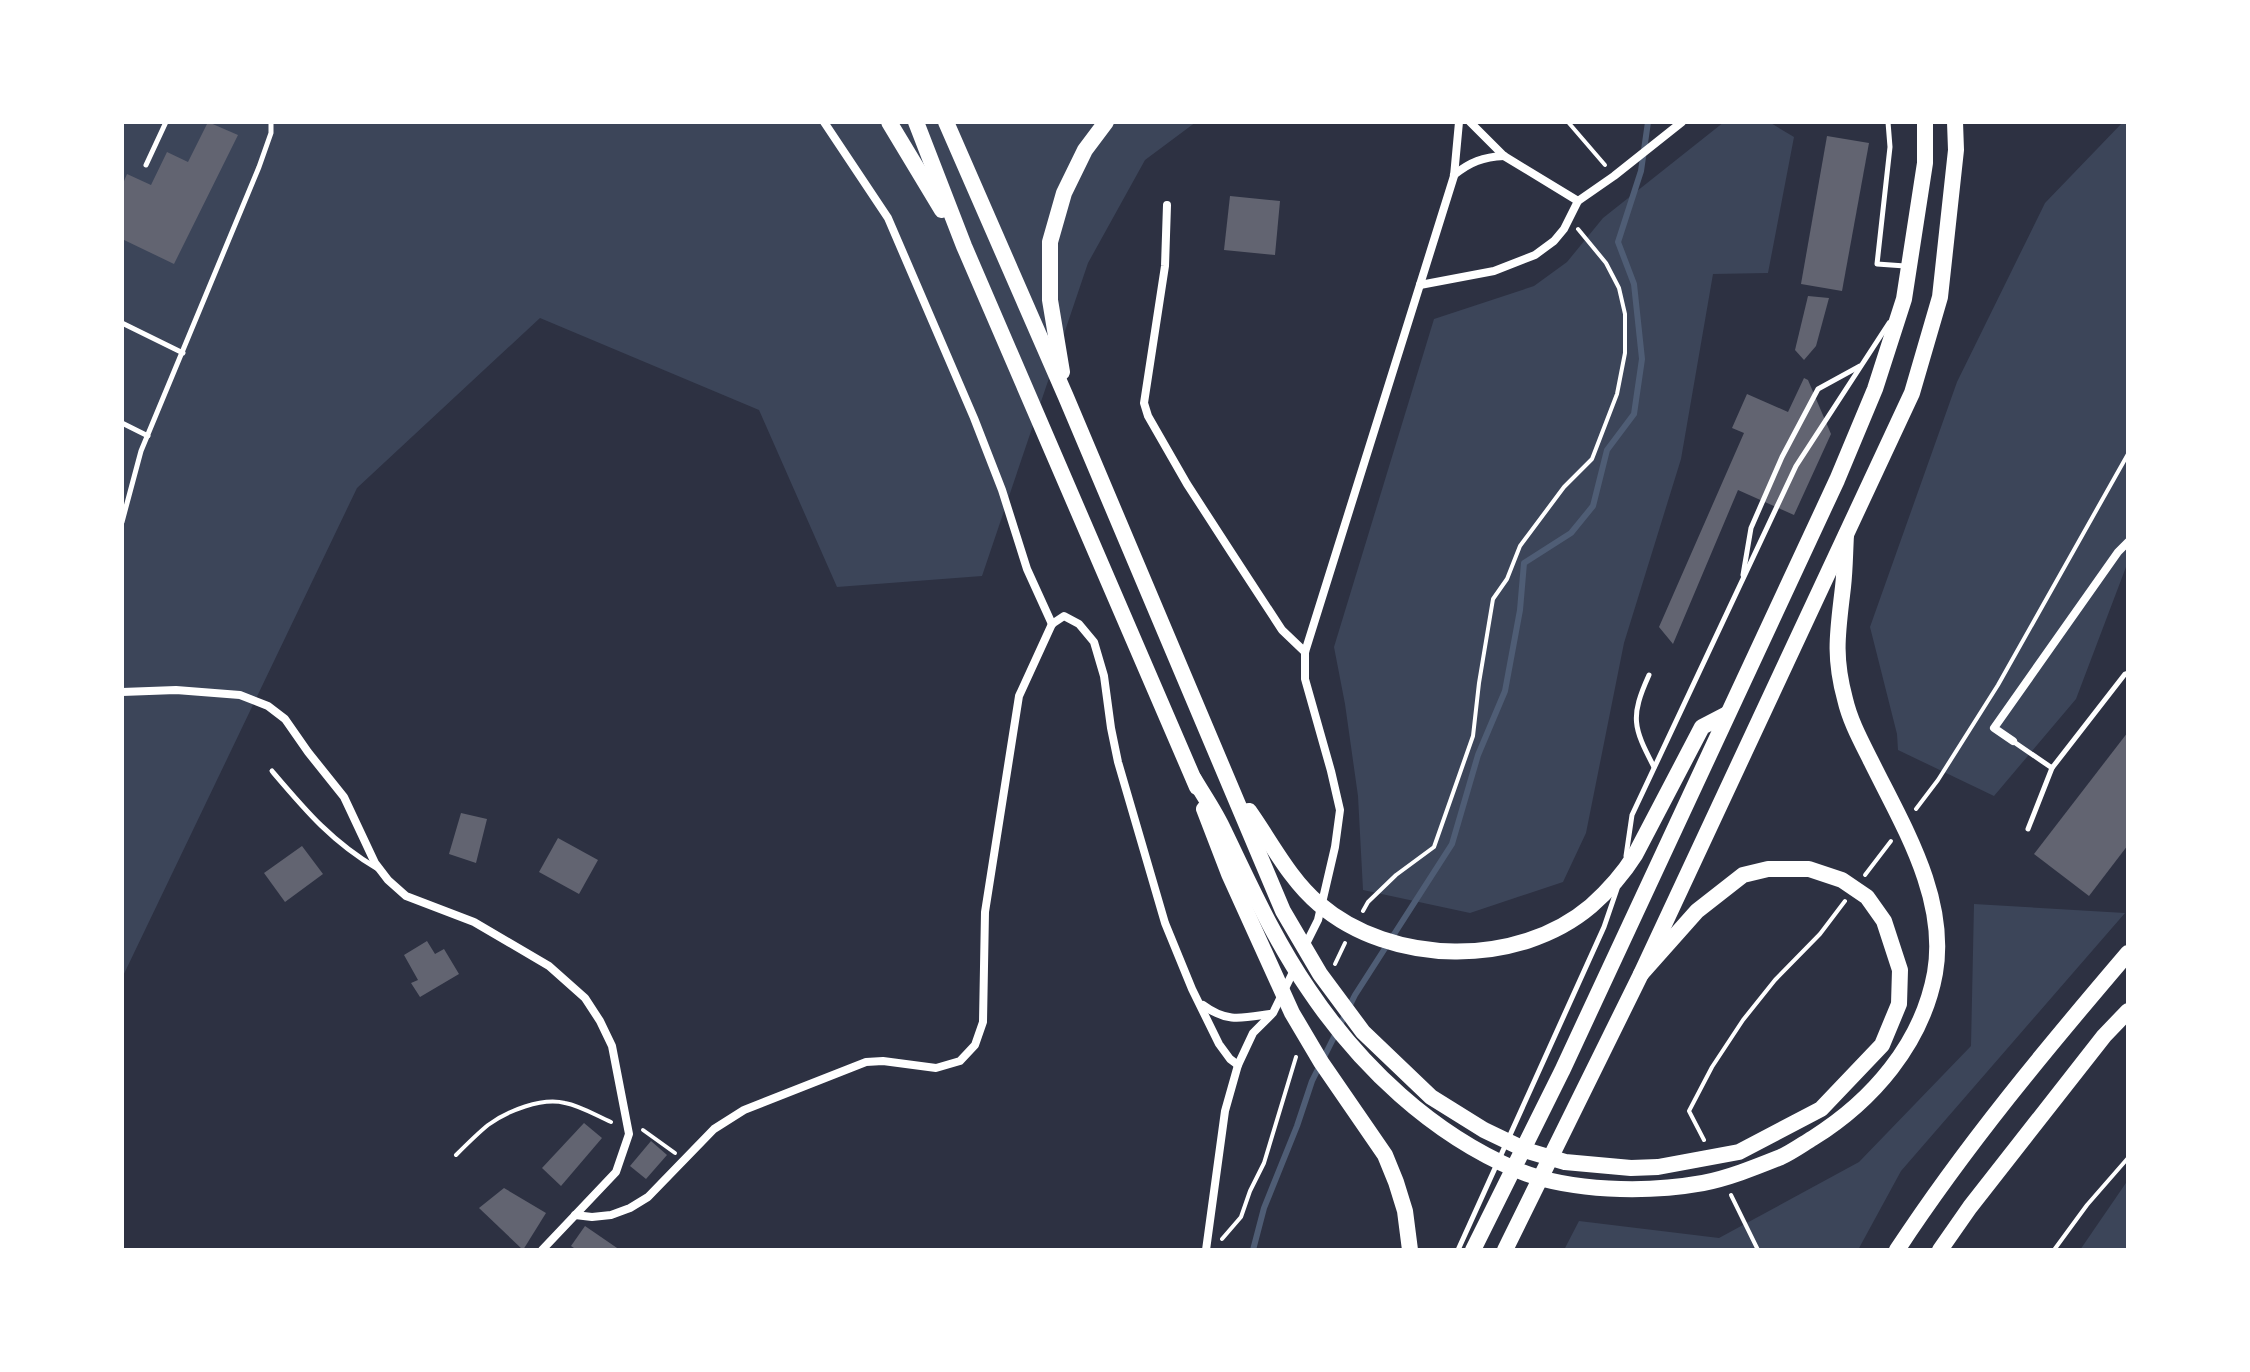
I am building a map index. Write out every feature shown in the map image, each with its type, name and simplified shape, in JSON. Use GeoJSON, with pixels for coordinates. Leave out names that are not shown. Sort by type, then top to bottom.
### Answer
{"type":"FeatureCollection","features":[{"type":"Feature","properties":{"kind":"highway"},"geometry":{"type":"LineString","coordinates":[[889,122],[964,246]]}},
{"type":"Feature","properties":{"kind":"highway"},"geometry":{"type":"LineString","coordinates":[[916,122],[964,246],[1194,779],[1212,834],[1263,932],[1292,1013],[1321,1062],[1385,1155],[1405,1211],[1410,1250]]}},
{"type":"Feature","properties":{"kind":"highway"},"geometry":{"type":"LineString","coordinates":[[946,122],[1283,911],[1320,974],[1363,1032],[1431,1097],[1484,1130],[1528,1151],[1565,1162],[1631,1168],[1658,1167],[1739,1152],[1821,1109],[1882,1045],[1899,1004],[1900,970],[1884,921],[1867,897],[1842,880],[1809,869],[1768,869],[1743,875],[1697,911],[1641,974]]}},
{"type":"Feature","properties":{"kind":"highway"},"geometry":{"type":"LineString","coordinates":[[1066,397],[1050,300],[1050,242],[1064,193],[1085,150],[1106,122]]}},
{"type":"Feature","properties":{"kind":"highway"},"geometry":{"type":"LineString","coordinates":[[1473,1250],[1562,1071],[1837,480],[1875,389],[1904,299],[1910,267],[1925,163],[1925,122]]}},
{"type":"Feature","properties":{"kind":"highway"},"geometry":{"type":"LineString","coordinates":[[1505,1250],[1641,974],[1912,393],[1940,297],[1956,150],[1955,122]]}},
{"type":"Feature","properties":{"kind":"highway"},"geometry":{"type":"LineString","coordinates":[[1263,932],[1354,1050],[1407,1102],[1471,1147],[1520,1171],[1561,1182],[1599,1187],[1655,1188],[1704,1183],[1749,1170],[1787,1154],[1829,1128],[1871,1093],[1896,1062],[1916,1031],[1936,970],[1936,923],[1926,879],[1845,702],[1836,640],[1846,535]]}},
{"type":"Feature","properties":{"kind":"highway"},"geometry":{"type":"LineString","coordinates":[[1231,784],[1301,886],[1319,905],[1345,922],[1369,935],[1401,946],[1434,951],[1464,952],[1509,946],[1572,919],[1622,874],[1702,727],[1727,714]]}},
{"type":"Feature","properties":{"kind":"highway"},"geometry":{"type":"LineString","coordinates":[[1897,1250],[1937,1188],[2027,1071],[2128,953]]}},
{"type":"Feature","properties":{"kind":"highway"},"geometry":{"type":"LineString","coordinates":[[1940,1250],[2066,1084],[2128,1011]]}},
{"type":"Feature","properties":{"kind":"street"},"geometry":{"type":"LineString","coordinates":[[824,122],[888,218],[974,418],[1002,490],[1027,569],[1052,624]]}},
{"type":"Feature","properties":{"kind":"street"},"geometry":{"type":"LineString","coordinates":[[1206,1250],[1225,1111],[1238,1065],[1253,1033],[1273,1013],[1318,920],[1340,810],[1305,679],[1305,652],[1454,176],[1459,122]]}},
{"type":"Feature","properties":{"kind":"street"},"geometry":{"type":"LineString","coordinates":[[1470,122],[1504,156],[1578,201]]}},
{"type":"Feature","properties":{"kind":"street"},"geometry":{"type":"LineString","coordinates":[[1420,285],[1494,271],[1535,255],[1554,241],[1571,218],[1578,201],[1682,122]]}},
{"type":"Feature","properties":{"kind":"street"},"geometry":{"type":"LineString","coordinates":[[1454,176],[1467,165],[1485,157],[1504,156]]}},
{"type":"Feature","properties":{"kind":"street"},"geometry":{"type":"LineString","coordinates":[[1167,205],[1165,266],[1144,403],[1148,416],[1187,484],[1282,630],[1305,652]]}},
{"type":"Feature","properties":{"kind":"street"},"geometry":{"type":"LineString","coordinates":[[2013,741],[1994,728],[2128,542]]}},
{"type":"Feature","properties":{"kind":"street"},"geometry":{"type":"LineString","coordinates":[[575,1215],[611,1215],[648,1197],[714,1129],[744,1110],[866,1062],[883,1061],[936,1068],[960,1061],[975,1045],[983,1022],[985,912],[1019,696],[1052,624],[1064,616],[1079,624],[1094,642],[1104,676],[1118,762],[1165,923],[1219,1044],[1238,1065]]}},
{"type":"Feature","properties":{"kind":"street"},"geometry":{"type":"LineString","coordinates":[[122,692],[176,690],[240,695],[268,706],[285,719],[344,797],[375,863],[406,896],[474,922],[549,966],[585,998],[612,1046],[629,1134],[616,1172],[542,1250]]}},
{"type":"Feature","properties":{"kind":"street"},"geometry":{"type":"LineString","coordinates":[[1199,1002],[1216,1015],[1224,1017],[1273,1013]]}},
{"type":"Feature","properties":{"kind":"lane"},"geometry":{"type":"LineString","coordinates":[[146,165],[166,122]]}},
{"type":"Feature","properties":{"kind":"lane"},"geometry":{"type":"LineString","coordinates":[[122,522],[141,451],[259,167],[271,133],[271,122]]}},
{"type":"Feature","properties":{"kind":"lane"},"geometry":{"type":"LineString","coordinates":[[1888,122],[1890,147],[1877,264],[1910,267]]}},
{"type":"Feature","properties":{"kind":"lane"},"geometry":{"type":"LineString","coordinates":[[1458,1250],[1604,927],[1630,843],[1632,815],[1796,466],[1904,299]]}},
{"type":"Feature","properties":{"kind":"lane"},"geometry":{"type":"LineString","coordinates":[[122,323],[183,353]]}},
{"type":"Feature","properties":{"kind":"lane"},"geometry":{"type":"LineString","coordinates":[[1741,585],[1751,528],[1782,457],[1818,389],[1861,366]]}},
{"type":"Feature","properties":{"kind":"lane"},"geometry":{"type":"LineString","coordinates":[[122,423],[148,436]]}},
{"type":"Feature","properties":{"kind":"lane"},"geometry":{"type":"LineString","coordinates":[[2028,829],[2052,768],[2128,673]]}},
{"type":"Feature","properties":{"kind":"lane"},"geometry":{"type":"LineString","coordinates":[[1649,675],[1635,714],[1637,729],[1655,768]]}},
{"type":"Feature","properties":{"kind":"lane"},"geometry":{"type":"LineString","coordinates":[[2013,741],[2052,768]]}},
{"type":"Feature","properties":{"kind":"lane"},"geometry":{"type":"LineString","coordinates":[[272,771],[312,819],[351,853],[382,872]]}},
{"type":"Feature","properties":{"kind":"path"},"geometry":{"type":"LineString","coordinates":[[1568,122],[1614,176]]}},
{"type":"Feature","properties":{"kind":"path"},"geometry":{"type":"LineString","coordinates":[[1362,913],[1368,902],[1396,875],[1434,847],[1473,736],[1493,599],[1507,579],[1520,546],[1564,487],[1592,459],[1617,394],[1625,353],[1625,314],[1619,288],[1606,263],[1581,235],[1571,218]]}},
{"type":"Feature","properties":{"kind":"path"},"geometry":{"type":"LineString","coordinates":[[1911,815],[1938,780],[1998,685],[2128,454]]}},
{"type":"Feature","properties":{"kind":"path"},"geometry":{"type":"LineString","coordinates":[[1865,874],[1893,839]]}},
{"type":"Feature","properties":{"kind":"path"},"geometry":{"type":"LineString","coordinates":[[1689,1111],[1712,1067],[1743,1020],[1775,980],[1820,934],[1847,898]]}},
{"type":"Feature","properties":{"kind":"path"},"geometry":{"type":"LineString","coordinates":[[1331,973],[1349,936]]}},
{"type":"Feature","properties":{"kind":"path"},"geometry":{"type":"LineString","coordinates":[[1215,1244],[1241,1217],[1264,1163],[1297,1054]]}},
{"type":"Feature","properties":{"kind":"path"},"geometry":{"type":"LineString","coordinates":[[456,1155],[489,1125],[523,1108],[547,1102],[568,1103],[614,1123],[643,1130],[683,1160]]}},
{"type":"Feature","properties":{"kind":"path"},"geometry":{"type":"LineString","coordinates":[[2054,1250],[2087,1205],[2128,1158]]}},
{"type":"Feature","properties":{"kind":"shaded area"},"geometry":{"type":"Polygon","coordinates":[[[122,122],[1196,122],[1145,160],[1088,263],[982,576],[837,587],[759,410],[540,318],[357,488],[122,978],[122,122]]]}},
{"type":"Feature","properties":{"kind":"shaded area"},"geometry":{"type":"Polygon","coordinates":[[[1724,122],[1769,122],[1794,137],[1768,273],[1713,274],[1681,459],[1624,643],[1586,833],[1563,882],[1470,913],[1363,890],[1358,796],[1334,647],[1434,319],[1534,286],[1567,262],[1603,218],[1724,122]]]}},
{"type":"Feature","properties":{"kind":"shaded area"},"geometry":{"type":"Polygon","coordinates":[[[2123,122],[2128,122],[2128,568],[2076,699],[1994,796],[1898,750],[1897,734],[1870,627],[1957,382],[2045,203],[2123,122]]]}},
{"type":"Feature","properties":{"kind":"shaded area"},"geometry":{"type":"Polygon","coordinates":[[[1974,904],[2125,913],[1901,1171],[1858,1250],[1564,1250],[1579,1221],[1719,1238],[1859,1162],[1971,1046],[1974,904]]]}},
{"type":"Feature","properties":{"kind":"shaded area"},"geometry":{"type":"Polygon","coordinates":[[[2128,1180],[2128,1250],[2080,1250],[2128,1180]]]}},
{"type":"Feature","properties":{"kind":"building"},"geometry":{"type":"Polygon","coordinates":[[[208,122],[238,135],[174,264],[122,239],[122,186],[127,174],[151,185],[167,152],[188,162],[208,122]]]}},
{"type":"Feature","properties":{"kind":"building"},"geometry":{"type":"Polygon","coordinates":[[[1827,136],[1869,143],[1842,291],[1801,284],[1827,136]]]}},
{"type":"Feature","properties":{"kind":"building"},"geometry":{"type":"Polygon","coordinates":[[[1230,196],[1280,201],[1275,255],[1224,250],[1230,196]]]}},
{"type":"Feature","properties":{"kind":"building"},"geometry":{"type":"Polygon","coordinates":[[[1808,296],[1829,298],[1816,346],[1804,360],[1795,350],[1808,296]]]}},
{"type":"Feature","properties":{"kind":"building"},"geometry":{"type":"Polygon","coordinates":[[[1804,378],[1808,380],[1831,434],[1794,515],[1738,490],[1673,644],[1659,627],[1744,433],[1732,428],[1747,394],[1788,412],[1804,378]]]}},
{"type":"Feature","properties":{"kind":"building"},"geometry":{"type":"Polygon","coordinates":[[[2128,732],[2128,845],[2089,896],[2034,854],[2128,732]]]}},
{"type":"Feature","properties":{"kind":"building"},"geometry":{"type":"Polygon","coordinates":[[[461,813],[487,819],[476,863],[449,854],[461,813]]]}},
{"type":"Feature","properties":{"kind":"building"},"geometry":{"type":"Polygon","coordinates":[[[558,838],[598,860],[579,894],[539,872],[558,838]]]}},
{"type":"Feature","properties":{"kind":"building"},"geometry":{"type":"Polygon","coordinates":[[[302,846],[323,874],[285,902],[264,873],[302,846]]]}},
{"type":"Feature","properties":{"kind":"building"},"geometry":{"type":"Polygon","coordinates":[[[427,941],[435,954],[444,949],[459,974],[420,997],[411,983],[418,980],[404,955],[427,941]]]}},
{"type":"Feature","properties":{"kind":"building"},"geometry":{"type":"Polygon","coordinates":[[[584,1123],[602,1138],[561,1186],[542,1168],[584,1123]]]}},
{"type":"Feature","properties":{"kind":"building"},"geometry":{"type":"Polygon","coordinates":[[[651,1141],[667,1155],[646,1179],[630,1166],[651,1141]]]}},
{"type":"Feature","properties":{"kind":"building"},"geometry":{"type":"Polygon","coordinates":[[[504,1188],[546,1213],[523,1250],[479,1208],[504,1188]]]}},
{"type":"Feature","properties":{"kind":"building"},"geometry":{"type":"Polygon","coordinates":[[[585,1226],[620,1250],[577,1250],[571,1246],[585,1226]]]}},
{"type":"Feature","properties":{"kind":"waterway"},"geometry":{"type":"LineString","coordinates":[[1253,1250],[1264,1208],[1312,1081],[1355,995],[1452,844],[1478,755],[1505,691],[1520,610],[1524,563],[1571,533],[1593,506],[1607,450],[1634,414],[1642,359],[1634,284],[1618,242],[1641,171],[1648,122]]}}]}
